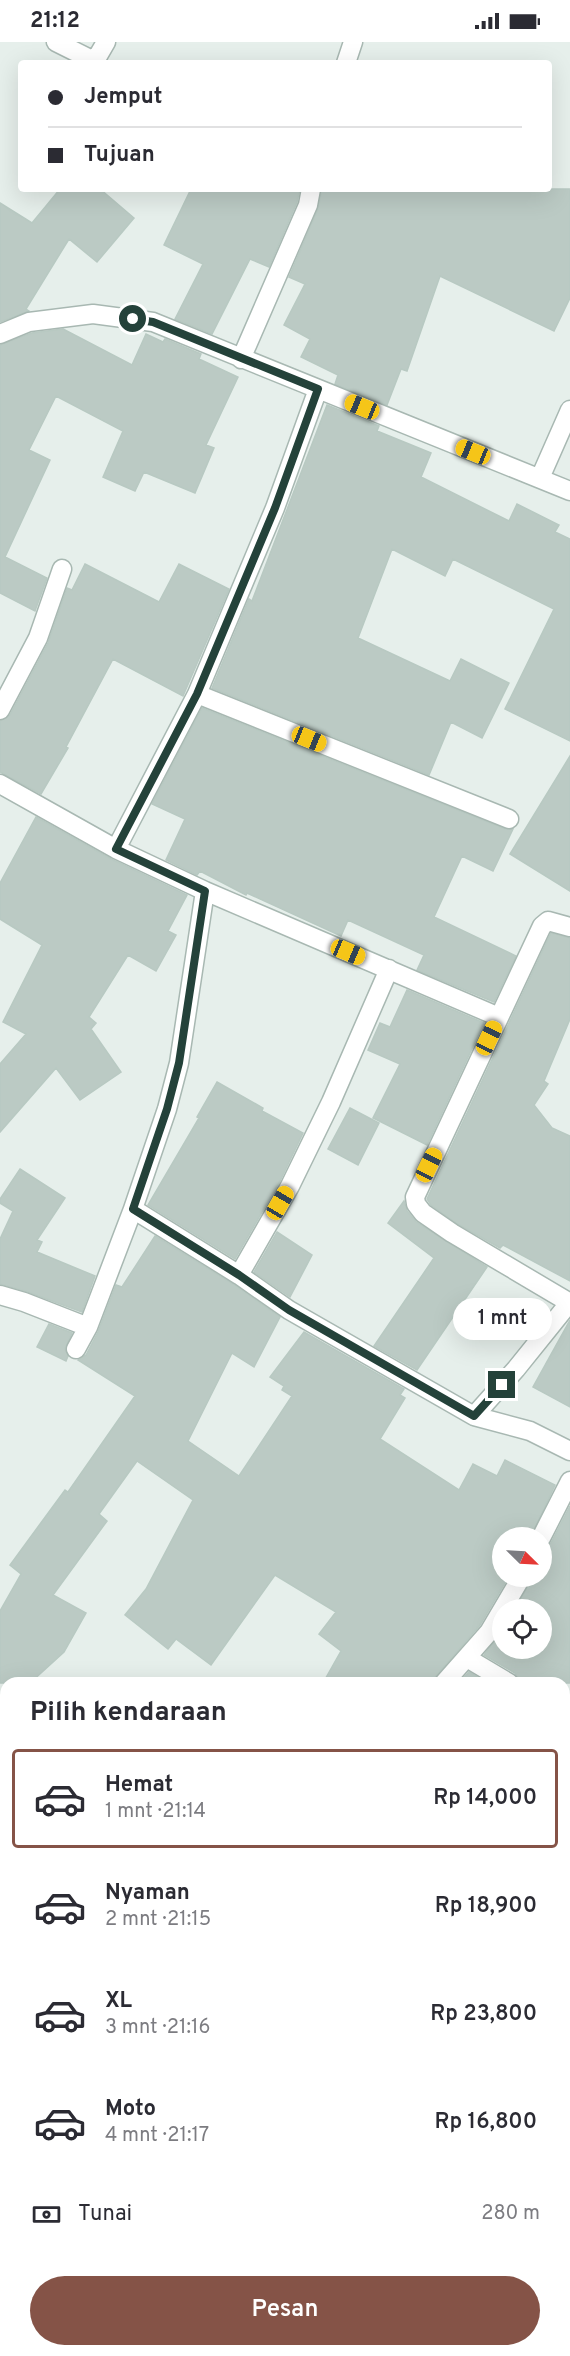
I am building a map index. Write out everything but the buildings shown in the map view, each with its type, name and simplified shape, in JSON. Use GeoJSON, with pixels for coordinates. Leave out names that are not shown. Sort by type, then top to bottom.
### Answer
{"type":"FeatureCollection","features":[{"type":"Feature","properties":{"kind":"street"},"geometry":{"type":"LineString","coordinates":[[56,42],[93,60]]}},
{"type":"Feature","properties":{"kind":"street"},"geometry":{"type":"LineString","coordinates":[[98,60],[106,42]]}},
{"type":"Feature","properties":{"kind":"street"},"geometry":{"type":"LineString","coordinates":[[347,60],[353,42]]}},
{"type":"Feature","properties":{"kind":"street"},"geometry":{"type":"LineString","coordinates":[[242,358],[308,205],[310,192]]}},
{"type":"Feature","properties":{"kind":"street"},"geometry":{"type":"LineString","coordinates":[[0,334],[29,322],[93,314],[153,322],[570,491]]}},
{"type":"Feature","properties":{"kind":"street"},"geometry":{"type":"LineString","coordinates":[[116,849],[197,694],[275,508],[318,389]]}},
{"type":"Feature","properties":{"kind":"street"},"geometry":{"type":"LineString","coordinates":[[540,478],[570,410]]}},
{"type":"Feature","properties":{"kind":"street"},"geometry":{"type":"LineString","coordinates":[[0,710],[38,638],[62,569]]}},
{"type":"Feature","properties":{"kind":"street"},"geometry":{"type":"LineString","coordinates":[[197,694],[509,819]]}},
{"type":"Feature","properties":{"kind":"street"},"geometry":{"type":"LineString","coordinates":[[0,784],[116,849],[205,891],[500,1017]]}},
{"type":"Feature","properties":{"kind":"street"},"geometry":{"type":"LineString","coordinates":[[76,1349],[88,1327],[133,1209],[167,1109],[179,1063],[205,891]]}},
{"type":"Feature","properties":{"kind":"street"},"geometry":{"type":"LineString","coordinates":[[474,1416],[516,1369],[570,1302],[452,1233],[423,1213],[415,1201],[419,1186],[542,926],[548,921],[570,927]]}},
{"type":"Feature","properties":{"kind":"street"},"geometry":{"type":"LineString","coordinates":[[239,1275],[290,1186],[331,1102],[389,969]]}},
{"type":"Feature","properties":{"kind":"street"},"geometry":{"type":"LineString","coordinates":[[133,1209],[239,1275],[289,1310],[474,1416],[530,1431],[570,1451]]}},
{"type":"Feature","properties":{"kind":"street"},"geometry":{"type":"LineString","coordinates":[[0,1295],[88,1327]]}},
{"type":"Feature","properties":{"kind":"street"},"geometry":{"type":"LineString","coordinates":[[547,1527],[570,1480]]}},
{"type":"Feature","properties":{"kind":"street"},"geometry":{"type":"LineString","coordinates":[[450,1677],[489,1632],[516,1587]]}},
{"type":"Feature","properties":{"kind":"street"},"geometry":{"type":"LineString","coordinates":[[467,1658],[499,1677]]}},
{"type":"Feature","properties":{"kind":"route"},"geometry":{"type":"LineString","coordinates":[[133,319],[153,322],[318,389],[275,508],[197,694],[116,849],[205,891],[179,1063],[167,1109],[133,1209],[239,1275],[289,1310],[474,1416],[502,1385]]}}]}
